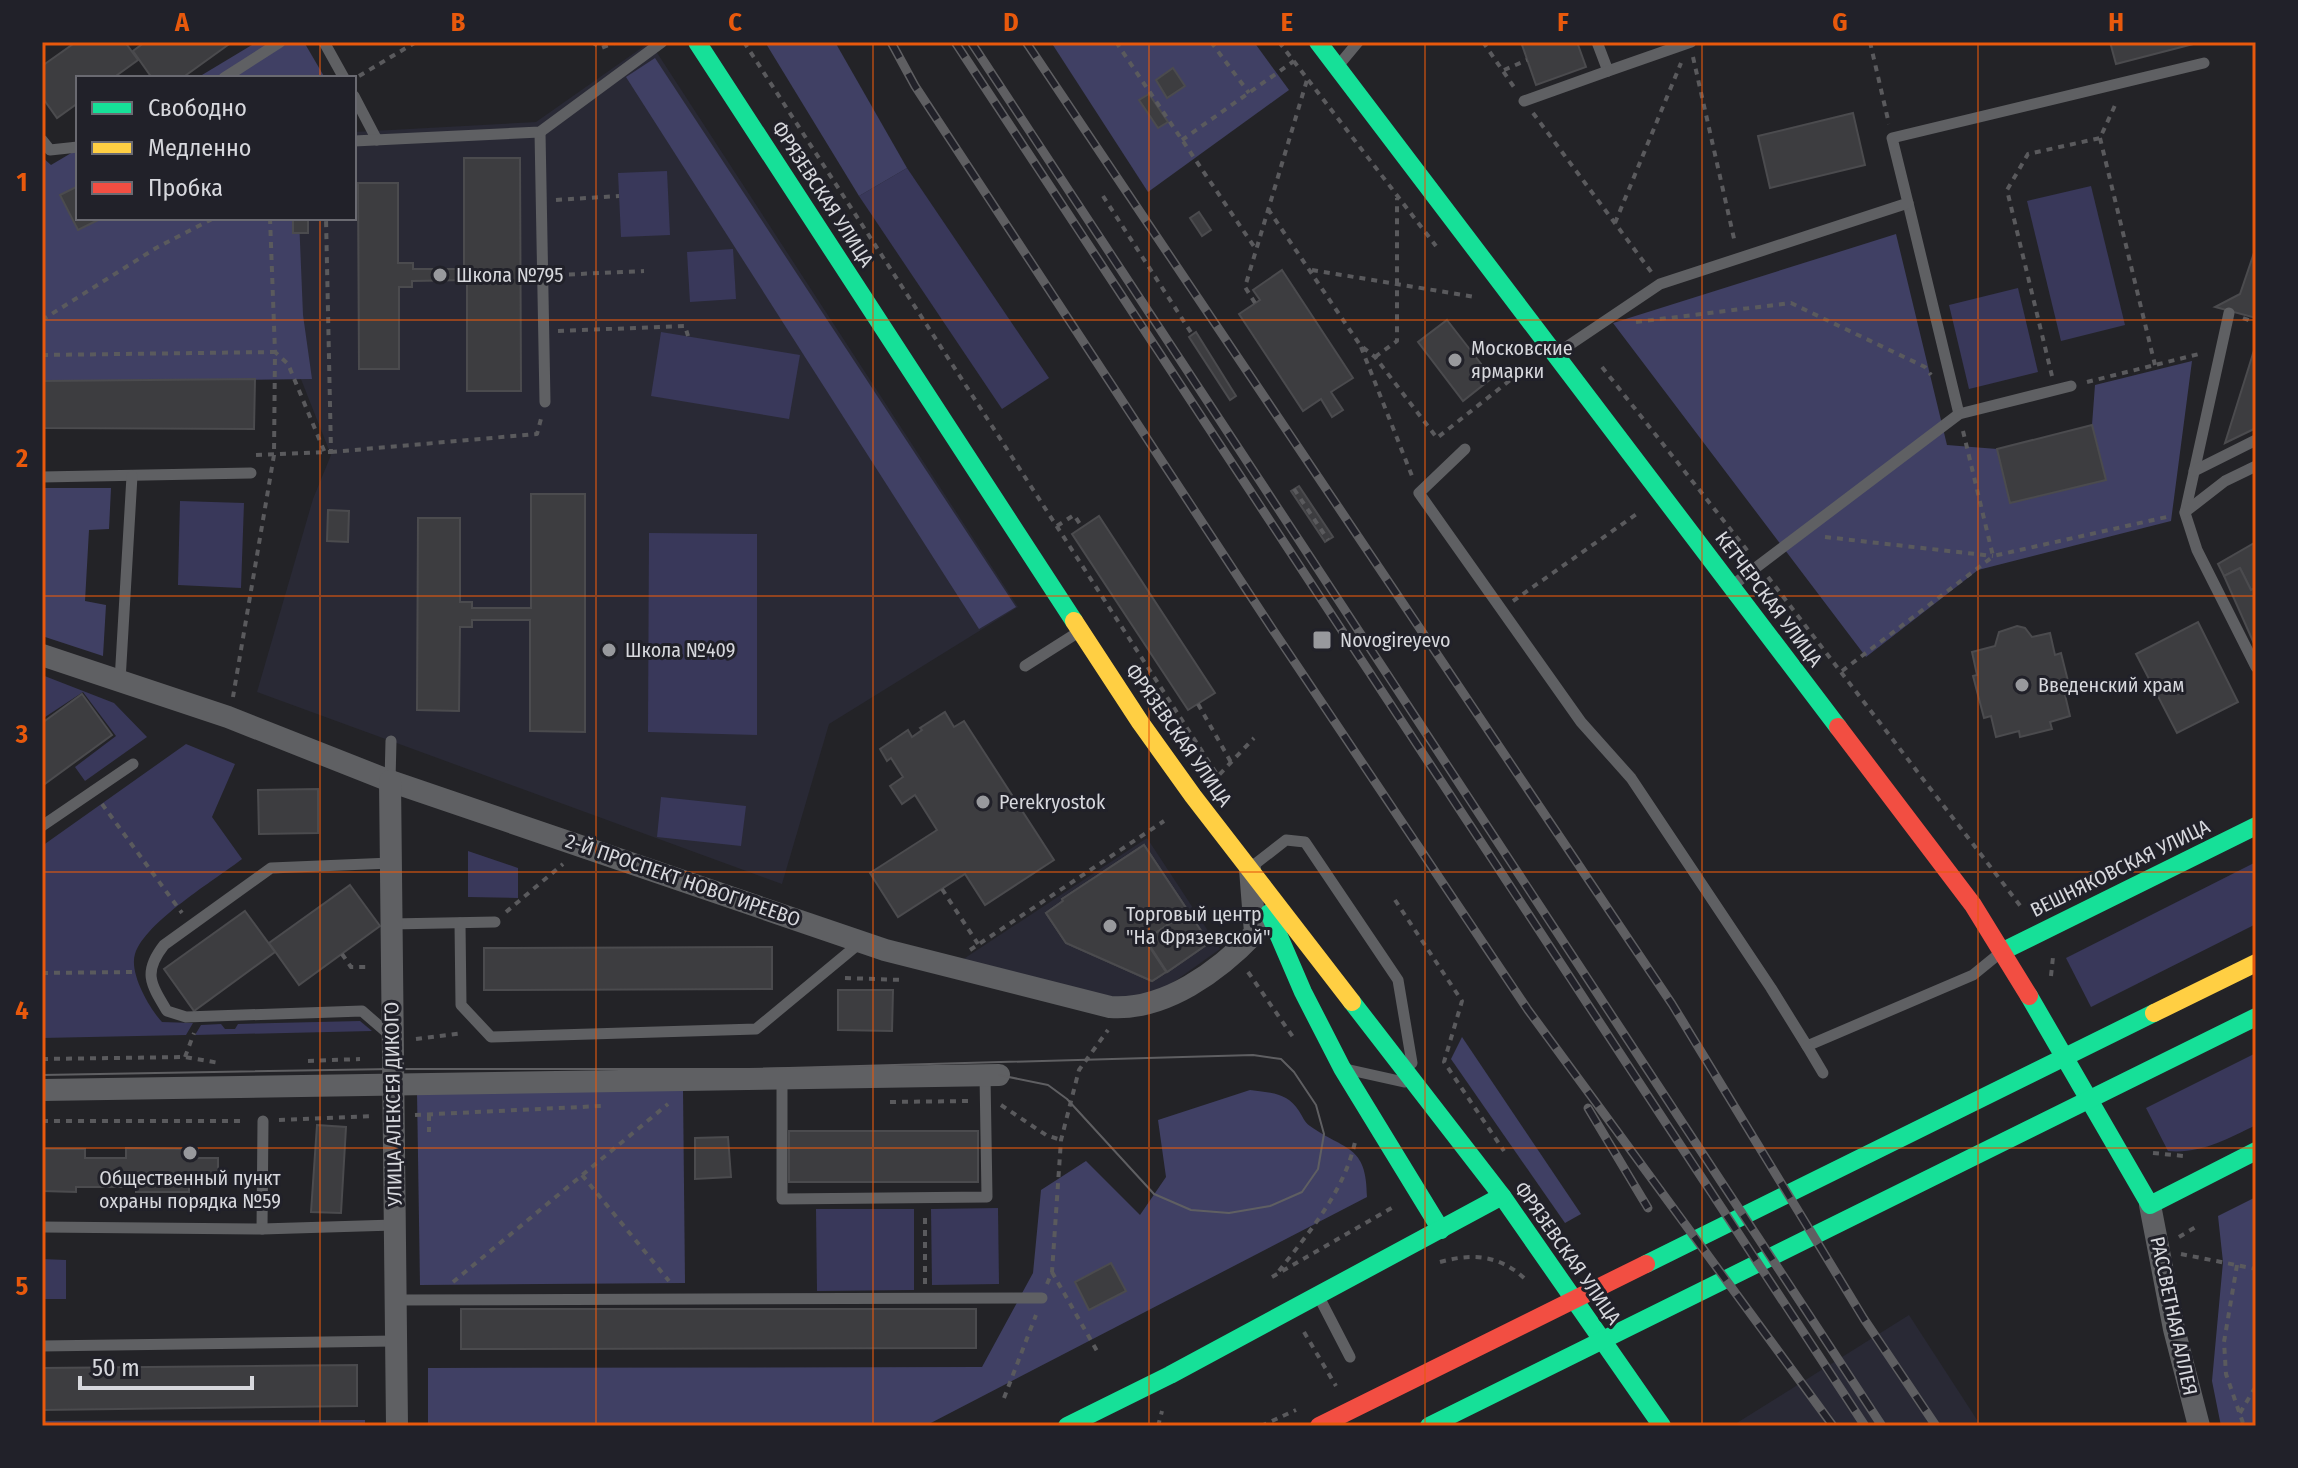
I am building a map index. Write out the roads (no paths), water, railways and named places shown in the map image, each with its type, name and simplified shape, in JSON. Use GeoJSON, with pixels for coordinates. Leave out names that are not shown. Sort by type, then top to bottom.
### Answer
{"type":"FeatureCollection","features":[{"type":"Feature","properties":{"kind":"main road","name":"ФРЯЗЕВСКАЯ УЛИЦА"},"geometry":{"type":"LineString","coordinates":[[697,42],[1184,784],[1502,1196],[1662,1426]]}},
{"type":"Feature","properties":{"kind":"main road","name":"КЕТЧЕРСКАЯ УЛИЦА"},"geometry":{"type":"LineString","coordinates":[[1318,42],[1973,905],[2003,951],[2150,1205]]}},
{"type":"Feature","properties":{"kind":"main road","name":"ВЕШНЯКОВСКАЯ УЛИЦА"},"geometry":{"type":"LineString","coordinates":[[2003,951],[2256,826]]}},
{"type":"Feature","properties":{"kind":"main road"},"geometry":{"type":"LineString","coordinates":[[1250,869],[1303,992],[1342,1068],[1441,1230]]}},
{"type":"Feature","properties":{"kind":"main road"},"geometry":{"type":"LineString","coordinates":[[1326,1422],[2256,963]]}},
{"type":"Feature","properties":{"kind":"main road"},"geometry":{"type":"LineString","coordinates":[[1429,1426],[2256,1017]]}},
{"type":"Feature","properties":{"kind":"main road"},"geometry":{"type":"LineString","coordinates":[[2150,1205],[2256,1151]]}},
{"type":"Feature","properties":{"kind":"main road"},"geometry":{"type":"LineString","coordinates":[[1067,1426],[1170,1375],[1502,1196]]}},
{"type":"Feature","properties":{"kind":"main road"},"geometry":{"type":"LineString","coordinates":[[1136,1409],[1151,1389],[1170,1375]]}},
{"type":"Feature","properties":{"kind":"street","name":"2-Й ПРОСПЕКТ НОВОГИРЕЕВО"},"geometry":{"type":"LineString","coordinates":[[42,655],[228,717],[390,781],[863,941],[1091,1003],[1123,1008],[1150,1004],[1178,992],[1235,954],[1255,933],[1250,869]]}},
{"type":"Feature","properties":{"kind":"street","name":"УЛИЦА АЛЕКСЕЯ ДИКОГО"},"geometry":{"type":"LineString","coordinates":[[390,781],[391,967],[399,1038],[392,1083],[397,1426]]}},
{"type":"Feature","properties":{"kind":"street"},"geometry":{"type":"LineString","coordinates":[[42,1090],[992,1075]]}},
{"type":"Feature","properties":{"kind":"street","name":"РАССВЕТНАЯ АЛЛЕЯ"},"geometry":{"type":"LineString","coordinates":[[2150,1205],[2174,1329],[2199,1426]]}},
{"type":"Feature","properties":{"kind":"lane"},"geometry":{"type":"LineString","coordinates":[[227,76],[280,42]]}},
{"type":"Feature","properties":{"kind":"lane"},"geometry":{"type":"LineString","coordinates":[[324,42],[343,76]]}},
{"type":"Feature","properties":{"kind":"lane"},"geometry":{"type":"LineString","coordinates":[[356,141],[540,132],[662,42]]}},
{"type":"Feature","properties":{"kind":"lane"},"geometry":{"type":"LineString","coordinates":[[1337,67],[1358,42]]}},
{"type":"Feature","properties":{"kind":"lane"},"geometry":{"type":"LineString","coordinates":[[1597,42],[1608,71]]}},
{"type":"Feature","properties":{"kind":"lane"},"geometry":{"type":"LineString","coordinates":[[1524,101],[1690,42]]}},
{"type":"Feature","properties":{"kind":"lane"},"geometry":{"type":"LineString","coordinates":[[1959,414],[1892,138],[2204,63]]}},
{"type":"Feature","properties":{"kind":"lane"},"geometry":{"type":"LineString","coordinates":[[356,100],[377,140]]}},
{"type":"Feature","properties":{"kind":"lane"},"geometry":{"type":"LineString","coordinates":[[540,132],[545,402]]}},
{"type":"Feature","properties":{"kind":"lane"},"geometry":{"type":"LineString","coordinates":[[42,140],[50,150],[76,147]]}},
{"type":"Feature","properties":{"kind":"lane"},"geometry":{"type":"LineString","coordinates":[[1556,355],[1660,284],[1908,203]]}},
{"type":"Feature","properties":{"kind":"lane"},"geometry":{"type":"LineString","coordinates":[[2229,313],[2185,513],[2197,550],[2256,667]]}},
{"type":"Feature","properties":{"kind":"lane"},"geometry":{"type":"LineString","coordinates":[[1732,586],[1959,414],[2071,386]]}},
{"type":"Feature","properties":{"kind":"lane"},"geometry":{"type":"LineString","coordinates":[[2194,471],[2256,440]]}},
{"type":"Feature","properties":{"kind":"lane"},"geometry":{"type":"LineString","coordinates":[[1465,449],[1419,493],[1581,722],[1631,778],[1758,967],[1823,1073]]}},
{"type":"Feature","properties":{"kind":"lane"},"geometry":{"type":"LineString","coordinates":[[2185,513],[2225,481],[2256,466]]}},
{"type":"Feature","properties":{"kind":"lane"},"geometry":{"type":"LineString","coordinates":[[42,477],[251,473]]}},
{"type":"Feature","properties":{"kind":"lane"},"geometry":{"type":"LineString","coordinates":[[120,681],[132,476]]}},
{"type":"Feature","properties":{"kind":"lane"},"geometry":{"type":"LineString","coordinates":[[1025,666],[1081,630]]}},
{"type":"Feature","properties":{"kind":"lane"},"geometry":{"type":"LineString","coordinates":[[390,781],[391,741]]}},
{"type":"Feature","properties":{"kind":"lane"},"geometry":{"type":"LineString","coordinates":[[42,826],[133,764]]}},
{"type":"Feature","properties":{"kind":"lane"},"geometry":{"type":"LineString","coordinates":[[1250,869],[1286,840],[1305,842],[1398,980],[1415,1084],[1342,1068]]}},
{"type":"Feature","properties":{"kind":"lane"},"geometry":{"type":"LineString","coordinates":[[391,863],[271,868],[164,945],[152,960],[150,973],[167,1011],[186,1017],[362,1011],[399,1038]]}},
{"type":"Feature","properties":{"kind":"lane"},"geometry":{"type":"LineString","coordinates":[[391,924],[495,922]]}},
{"type":"Feature","properties":{"kind":"lane"},"geometry":{"type":"LineString","coordinates":[[460,923],[461,1005],[491,1037],[756,1029],[863,941]]}},
{"type":"Feature","properties":{"kind":"lane"},"geometry":{"type":"LineString","coordinates":[[1807,1046],[1973,975],[2003,951]]}},
{"type":"Feature","properties":{"kind":"lane"},"geometry":{"type":"LineString","coordinates":[[782,1079],[782,1199],[987,1197],[985,1101],[992,1075]]}},
{"type":"Feature","properties":{"kind":"lane"},"geometry":{"type":"LineString","coordinates":[[262,1229],[263,1121]]}},
{"type":"Feature","properties":{"kind":"lane"},"geometry":{"type":"LineString","coordinates":[[42,1227],[262,1229],[394,1225]]}},
{"type":"Feature","properties":{"kind":"lane"},"geometry":{"type":"LineString","coordinates":[[1318,1296],[1350,1357]]}},
{"type":"Feature","properties":{"kind":"lane"},"geometry":{"type":"LineString","coordinates":[[395,1300],[1042,1298]]}},
{"type":"Feature","properties":{"kind":"lane"},"geometry":{"type":"LineString","coordinates":[[42,1346],[395,1341]]}},
{"type":"Feature","properties":{"kind":"tram line"},"geometry":{"type":"LineString","coordinates":[[42,1075],[392,1069],[754,1069],[1253,1055],[1281,1059],[1294,1072],[1316,1105],[1324,1134],[1318,1169],[1302,1192],[1270,1206],[1229,1213],[1191,1210],[1154,1194],[1067,1099],[1048,1085],[999,1075]]}},
{"type":"Feature","properties":{"kind":"railway"},"geometry":{"type":"LineString","coordinates":[[891,42],[915,86],[1273,630],[1528,1010],[1833,1426]]}},
{"type":"Feature","properties":{"kind":"railway"},"geometry":{"type":"LineString","coordinates":[[955,42],[1865,1426]]}},
{"type":"Feature","properties":{"kind":"railway"},"geometry":{"type":"LineString","coordinates":[[971,42],[1882,1426]]}},
{"type":"Feature","properties":{"kind":"railway"},"geometry":{"type":"LineString","coordinates":[[1026,42],[1672,1004],[1864,1319],[1936,1426]]}},
{"type":"Feature","properties":{"kind":"railway"},"geometry":{"type":"LineString","coordinates":[[1588,1108],[1648,1208]]}},
{"type":"Feature","properties":{"kind":"place","name":"Школа №795"},"geometry":{"type":"Point","coordinates":[440,275]}},
{"type":"Feature","properties":{"kind":"place","name":"Московские ярмарки"},"geometry":{"type":"Point","coordinates":[1455,360]}},
{"type":"Feature","properties":{"kind":"place","name":"Novogireyevo"},"geometry":{"type":"Point","coordinates":[1322,640]}},
{"type":"Feature","properties":{"kind":"place","name":"Школа №409"},"geometry":{"type":"Point","coordinates":[609,650]}},
{"type":"Feature","properties":{"kind":"place","name":"Введенский храм"},"geometry":{"type":"Point","coordinates":[2022,685]}},
{"type":"Feature","properties":{"kind":"place","name":"Perekryostok"},"geometry":{"type":"Point","coordinates":[983,802]}},
{"type":"Feature","properties":{"kind":"place","name":"Торговый центр \"На Фрязевской\""},"geometry":{"type":"Point","coordinates":[1110,926]}},
{"type":"Feature","properties":{"kind":"place","name":"Общественный пункт охраны порядка №59"},"geometry":{"type":"Point","coordinates":[190,1153]}}]}
